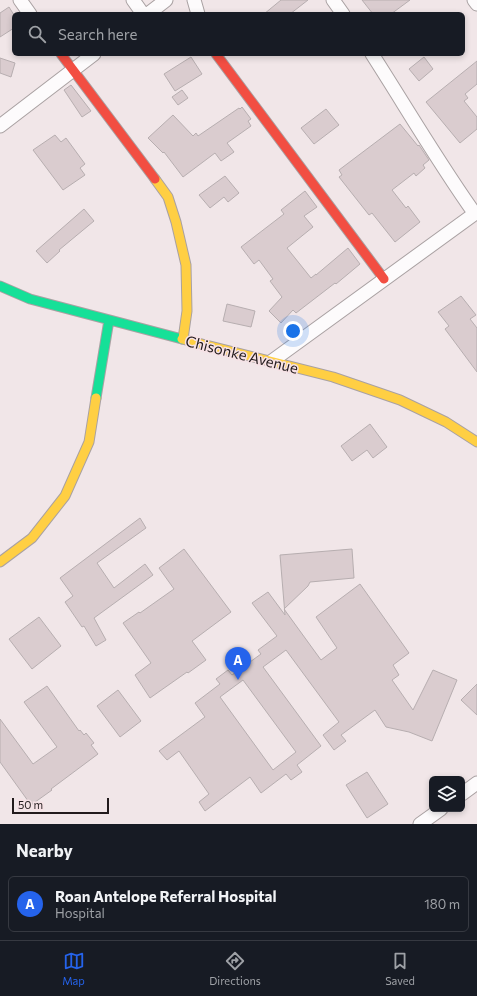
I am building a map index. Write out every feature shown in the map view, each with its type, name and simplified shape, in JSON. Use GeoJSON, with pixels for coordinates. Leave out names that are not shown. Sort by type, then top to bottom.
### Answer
{"type":"FeatureCollection","features":[{"type":"Feature","properties":{"kind":"street"},"geometry":{"type":"LineString","coordinates":[[20,0],[29,12]]}},
{"type":"Feature","properties":{"kind":"street"},"geometry":{"type":"LineString","coordinates":[[133,0],[142,12]]}},
{"type":"Feature","properties":{"kind":"street"},"geometry":{"type":"LineString","coordinates":[[151,12],[166,0]]}},
{"type":"Feature","properties":{"kind":"street"},"geometry":{"type":"LineString","coordinates":[[194,0],[197,12]]}},
{"type":"Feature","properties":{"kind":"street"},"geometry":{"type":"LineString","coordinates":[[333,0],[342,12]]}},
{"type":"Feature","properties":{"kind":"street"},"geometry":{"type":"LineString","coordinates":[[474,0],[477,4]]}},
{"type":"Feature","properties":{"kind":"street"},"geometry":{"type":"LineString","coordinates":[[63,56],[168,197],[176,222],[186,265],[187,311],[183,339]]}},
{"type":"Feature","properties":{"kind":"street"},"geometry":{"type":"LineString","coordinates":[[2,120],[91,56]]}},
{"type":"Feature","properties":{"kind":"street"},"geometry":{"type":"LineString","coordinates":[[217,56],[384,280]]}},
{"type":"Feature","properties":{"kind":"street"},"geometry":{"type":"LineString","coordinates":[[272,361],[476,213],[454,184],[373,56]]}},
{"type":"Feature","properties":{"kind":"street","name":"Chisonke Avenue"},"geometry":{"type":"LineString","coordinates":[[0,286],[30,299],[333,376],[400,400],[446,422],[477,442]]}},
{"type":"Feature","properties":{"kind":"street"},"geometry":{"type":"LineString","coordinates":[[0,562],[32,538],[65,496],[89,442],[109,320]]}},
{"type":"Feature","properties":{"kind":"street"},"geometry":{"type":"LineString","coordinates":[[465,792],[477,783]]}},
{"type":"Feature","properties":{"kind":"street"},"geometry":{"type":"LineString","coordinates":[[420,824],[437,812]]}},
{"type":"Feature","properties":{"kind":"building"},"geometry":{"type":"Polygon","coordinates":[[[281,0],[308,0],[293,12],[266,12],[281,0]]]}},
{"type":"Feature","properties":{"kind":"building"},"geometry":{"type":"Polygon","coordinates":[[[362,0],[410,0],[394,12],[371,12],[362,0]]]}},
{"type":"Feature","properties":{"kind":"building"},"geometry":{"type":"Polygon","coordinates":[[[9,7],[12,12],[12,29],[0,37],[0,13],[9,7]]]}},
{"type":"Feature","properties":{"kind":"building"},"geometry":{"type":"Polygon","coordinates":[[[191,57],[202,74],[175,91],[164,74],[191,57]]]}},
{"type":"Feature","properties":{"kind":"building"},"geometry":{"type":"Polygon","coordinates":[[[424,57],[433,69],[419,81],[409,69],[424,57]]]}},
{"type":"Feature","properties":{"kind":"building"},"geometry":{"type":"Polygon","coordinates":[[[0,58],[15,63],[11,77],[0,73],[0,58]]]}},
{"type":"Feature","properties":{"kind":"building"},"geometry":{"type":"Polygon","coordinates":[[[477,61],[477,84],[465,94],[468,98],[464,101],[477,117],[477,129],[460,143],[426,102],[477,61]]]}},
{"type":"Feature","properties":{"kind":"building"},"geometry":{"type":"Polygon","coordinates":[[[71,85],[91,111],[82,117],[64,90],[71,85]]]}},
{"type":"Feature","properties":{"kind":"building"},"geometry":{"type":"Polygon","coordinates":[[[182,90],[188,98],[178,105],[172,97],[182,90]]]}},
{"type":"Feature","properties":{"kind":"building"},"geometry":{"type":"Polygon","coordinates":[[[242,107],[251,119],[248,121],[251,126],[227,143],[234,152],[221,161],[215,153],[183,177],[164,152],[163,153],[148,138],[173,115],[193,136],[196,133],[198,136],[242,107]]]}},
{"type":"Feature","properties":{"kind":"building"},"geometry":{"type":"Polygon","coordinates":[[[326,109],[339,125],[314,144],[301,128],[326,109]]]}},
{"type":"Feature","properties":{"kind":"building"},"geometry":{"type":"Polygon","coordinates":[[[400,124],[418,146],[419,145],[429,160],[423,165],[425,168],[416,176],[414,173],[392,190],[406,208],[408,206],[420,222],[395,242],[372,213],[369,215],[339,177],[342,175],[339,170],[400,124]]]}},
{"type":"Feature","properties":{"kind":"building"},"geometry":{"type":"Polygon","coordinates":[[[55,135],[61,142],[66,138],[85,164],[80,168],[85,175],[63,190],[33,150],[55,135]]]}},
{"type":"Feature","properties":{"kind":"building"},"geometry":{"type":"Polygon","coordinates":[[[225,176],[239,193],[228,202],[224,197],[210,208],[199,195],[225,176]]]}},
{"type":"Feature","properties":{"kind":"building"},"geometry":{"type":"Polygon","coordinates":[[[305,191],[317,207],[304,216],[313,227],[287,248],[311,278],[348,248],[360,264],[336,284],[335,283],[296,313],[293,310],[281,323],[269,311],[282,297],[270,281],[273,279],[259,260],[254,264],[241,247],[284,214],[281,210],[305,191]]]}},
{"type":"Feature","properties":{"kind":"building"},"geometry":{"type":"Polygon","coordinates":[[[84,209],[94,221],[59,250],[60,251],[47,263],[36,251],[84,209]]]}},
{"type":"Feature","properties":{"kind":"building"},"geometry":{"type":"Polygon","coordinates":[[[461,296],[476,315],[470,319],[477,328],[477,372],[445,329],[449,326],[438,312],[461,296]]]}},
{"type":"Feature","properties":{"kind":"building"},"geometry":{"type":"Polygon","coordinates":[[[227,304],[255,311],[251,327],[223,321],[227,304]]]}},
{"type":"Feature","properties":{"kind":"building"},"geometry":{"type":"Polygon","coordinates":[[[370,424],[387,447],[373,458],[367,450],[352,461],[341,446],[370,424]]]}},
{"type":"Feature","properties":{"kind":"building"},"geometry":{"type":"Polygon","coordinates":[[[140,518],[146,528],[97,563],[114,588],[145,564],[153,575],[94,618],[106,640],[96,646],[84,626],[82,627],[65,602],[73,596],[60,578],[140,518]]]}},
{"type":"Feature","properties":{"kind":"building"},"geometry":{"type":"Polygon","coordinates":[[[184,549],[231,612],[192,641],[206,660],[150,698],[135,675],[151,663],[123,623],[174,589],[159,568],[184,549]]]}},
{"type":"Feature","properties":{"kind":"building"},"geometry":{"type":"Polygon","coordinates":[[[352,549],[354,578],[310,582],[308,586],[284,609],[280,555],[352,549]]]}},
{"type":"Feature","properties":{"kind":"building"},"geometry":{"type":"Polygon","coordinates":[[[360,584],[409,653],[393,665],[399,675],[392,680],[413,710],[433,670],[457,680],[432,741],[409,732],[386,727],[375,710],[341,735],[346,741],[334,750],[323,735],[339,722],[286,650],[263,667],[321,746],[297,765],[302,772],[291,780],[286,774],[261,793],[250,777],[205,811],[199,802],[209,794],[179,751],[167,760],[159,751],[205,717],[195,703],[220,684],[216,679],[228,670],[232,675],[261,654],[258,650],[277,636],[252,603],[268,592],[285,615],[285,610],[321,660],[337,648],[316,617],[360,584]],[[243,680],[220,697],[273,770],[296,752],[243,680]]]}},
{"type":"Feature","properties":{"kind":"building"},"geometry":{"type":"Polygon","coordinates":[[[39,617],[61,646],[32,669],[9,639],[39,617]]]}},
{"type":"Feature","properties":{"kind":"building"},"geometry":{"type":"Polygon","coordinates":[[[477,684],[477,715],[461,700],[477,684]]]}},
{"type":"Feature","properties":{"kind":"building"},"geometry":{"type":"Polygon","coordinates":[[[47,686],[79,731],[80,730],[84,735],[86,733],[94,743],[91,745],[98,754],[31,805],[0,762],[0,719],[33,764],[57,747],[24,702],[47,686]]]}},
{"type":"Feature","properties":{"kind":"building"},"geometry":{"type":"Polygon","coordinates":[[[118,690],[141,721],[120,737],[97,706],[118,690]]]}},
{"type":"Feature","properties":{"kind":"building"},"geometry":{"type":"Polygon","coordinates":[[[367,772],[388,804],[367,818],[346,785],[367,772]]]}},
{"type":"Feature","properties":{"kind":"traffic: fast"},"geometry":{"type":"LineString","coordinates":[[0,286],[30,299],[182,339]]}},
{"type":"Feature","properties":{"kind":"traffic: fast"},"geometry":{"type":"LineString","coordinates":[[96,398],[109,320]]}},
{"type":"Feature","properties":{"kind":"traffic: slow"},"geometry":{"type":"LineString","coordinates":[[155,179],[168,197],[176,222],[186,265],[187,311],[183,339]]}},
{"type":"Feature","properties":{"kind":"traffic: slow"},"geometry":{"type":"LineString","coordinates":[[182,339],[333,377],[400,400],[446,422],[477,442]]}},
{"type":"Feature","properties":{"kind":"traffic: slow"},"geometry":{"type":"LineString","coordinates":[[0,562],[32,538],[65,496],[89,442],[96,398]]}},
{"type":"Feature","properties":{"kind":"traffic: jam"},"geometry":{"type":"LineString","coordinates":[[63,56],[155,179]]}},
{"type":"Feature","properties":{"kind":"traffic: jam"},"geometry":{"type":"LineString","coordinates":[[217,56],[384,279]]}},
{"type":"Feature","properties":{"kind":"place","name":"Roan Antelope Referral Hospital"},"geometry":{"type":"Point","coordinates":[238,680]}}]}
